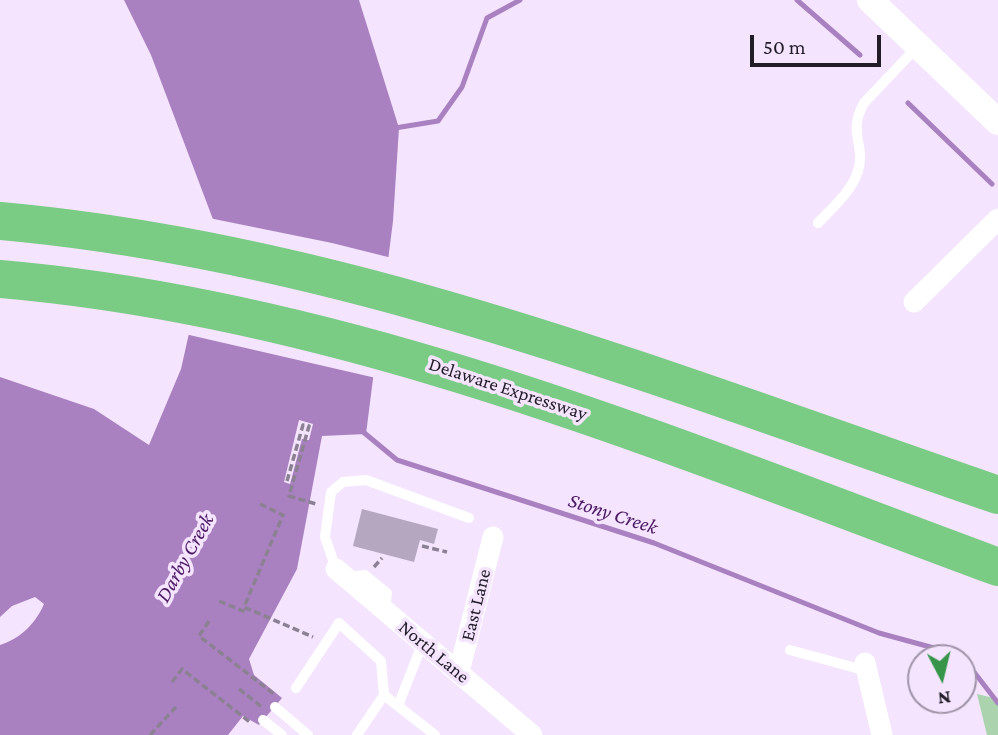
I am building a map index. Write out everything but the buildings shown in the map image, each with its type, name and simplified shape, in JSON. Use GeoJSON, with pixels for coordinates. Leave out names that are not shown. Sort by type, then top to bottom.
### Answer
{"type":"FeatureCollection","features":[{"type":"Feature","properties":{"kind":"highway"},"geometry":{"type":"LineString","coordinates":[[0,221],[141,238],[330,276],[537,336],[998,495]]}},
{"type":"Feature","properties":{"kind":"highway","name":"Delaware Expressway"},"geometry":{"type":"LineString","coordinates":[[0,279],[134,296],[319,333],[518,390],[998,567]]}},
{"type":"Feature","properties":{"kind":"street"},"geometry":{"type":"LineString","coordinates":[[870,0],[998,122]]}},
{"type":"Feature","properties":{"kind":"street"},"geometry":{"type":"LineString","coordinates":[[914,302],[998,219]]}},
{"type":"Feature","properties":{"kind":"street","name":"East Lane"},"geometry":{"type":"LineString","coordinates":[[459,672],[493,537]]}},
{"type":"Feature","properties":{"kind":"street","name":"North Lane"},"geometry":{"type":"LineString","coordinates":[[341,573],[532,735]]}},
{"type":"Feature","properties":{"kind":"street"},"geometry":{"type":"LineString","coordinates":[[866,667],[882,735]]}},
{"type":"Feature","properties":{"kind":"lane"},"geometry":{"type":"LineString","coordinates":[[818,223],[843,196],[859,170],[855,122],[858,114],[918,46]]}},
{"type":"Feature","properties":{"kind":"lane"},"geometry":{"type":"LineString","coordinates":[[341,573],[325,537],[331,492],[343,482],[366,480],[469,518]]}},
{"type":"Feature","properties":{"kind":"lane"},"geometry":{"type":"LineString","coordinates":[[296,688],[339,623],[381,661],[383,695],[357,735]]}},
{"type":"Feature","properties":{"kind":"lane"},"geometry":{"type":"LineString","coordinates":[[398,706],[423,642]]}},
{"type":"Feature","properties":{"kind":"lane"},"geometry":{"type":"LineString","coordinates":[[790,650],[866,667]]}},
{"type":"Feature","properties":{"kind":"lane"},"geometry":{"type":"LineString","coordinates":[[383,695],[435,735]]}},
{"type":"Feature","properties":{"kind":"lane"},"geometry":{"type":"LineString","coordinates":[[280,704],[308,735]]}},
{"type":"Feature","properties":{"kind":"lane"},"geometry":{"type":"LineString","coordinates":[[260,724],[282,735]]}},
{"type":"Feature","properties":{"kind":"path"},"geometry":{"type":"LineString","coordinates":[[287,481],[303,425],[309,426],[289,496],[329,507]]}},
{"type":"Feature","properties":{"kind":"path"},"geometry":{"type":"LineString","coordinates":[[219,601],[243,611],[284,515],[260,504]]}},
{"type":"Feature","properties":{"kind":"path"},"geometry":{"type":"LineString","coordinates":[[422,546],[447,552]]}},
{"type":"Feature","properties":{"kind":"path"},"geometry":{"type":"LineString","coordinates":[[244,607],[324,643]]}},
{"type":"Feature","properties":{"kind":"path"},"geometry":{"type":"LineString","coordinates":[[209,621],[199,636],[280,704]]}},
{"type":"Feature","properties":{"kind":"path"},"geometry":{"type":"LineString","coordinates":[[172,682],[182,669],[260,724]]}},
{"type":"Feature","properties":{"kind":"path"},"geometry":{"type":"LineString","coordinates":[[150,735],[176,707]]}},
{"type":"Feature","properties":{"kind":"green space"},"geometry":{"type":"Polygon","coordinates":[[[977,694],[998,699],[998,735],[987,735],[977,694]]]}},
{"type":"Feature","properties":{"kind":"water","name":"Darby Creek"},"geometry":{"type":"Polygon","coordinates":[[[124,0],[359,0],[399,128],[393,221],[366,434],[322,436],[297,569],[249,659],[254,675],[282,698],[259,725],[243,716],[228,735],[0,735],[0,645],[14,639],[26,629],[37,618],[44,604],[35,597],[12,606],[0,617],[0,377],[94,409],[149,445],[181,369],[214,222],[151,55],[124,0]]]}},
{"type":"Feature","properties":{"kind":"pier"},"geometry":{"type":"Polygon","coordinates":[[[209,218],[392,258],[376,378],[185,334],[209,218]]]}},
{"type":"Feature","properties":{"kind":"pier"},"geometry":{"type":"Polygon","coordinates":[[[299,420],[313,424],[309,440],[302,439],[290,484],[284,482],[299,420]]]}},
{"type":"Feature","properties":{"kind":"waterway"},"geometry":{"type":"LineString","coordinates":[[395,128],[438,121],[462,87],[487,18],[520,0]]}},
{"type":"Feature","properties":{"kind":"waterway"},"geometry":{"type":"LineString","coordinates":[[797,0],[860,55]]}},
{"type":"Feature","properties":{"kind":"waterway"},"geometry":{"type":"LineString","coordinates":[[908,103],[992,184]]}},
{"type":"Feature","properties":{"kind":"waterway","name":"Stony Creek"},"geometry":{"type":"LineString","coordinates":[[362,431],[397,460],[654,543],[879,633],[919,644]]}},
{"type":"Feature","properties":{"kind":"waterway","name":"Stony Creek"},"geometry":{"type":"LineString","coordinates":[[977,676],[998,703]]}}]}
